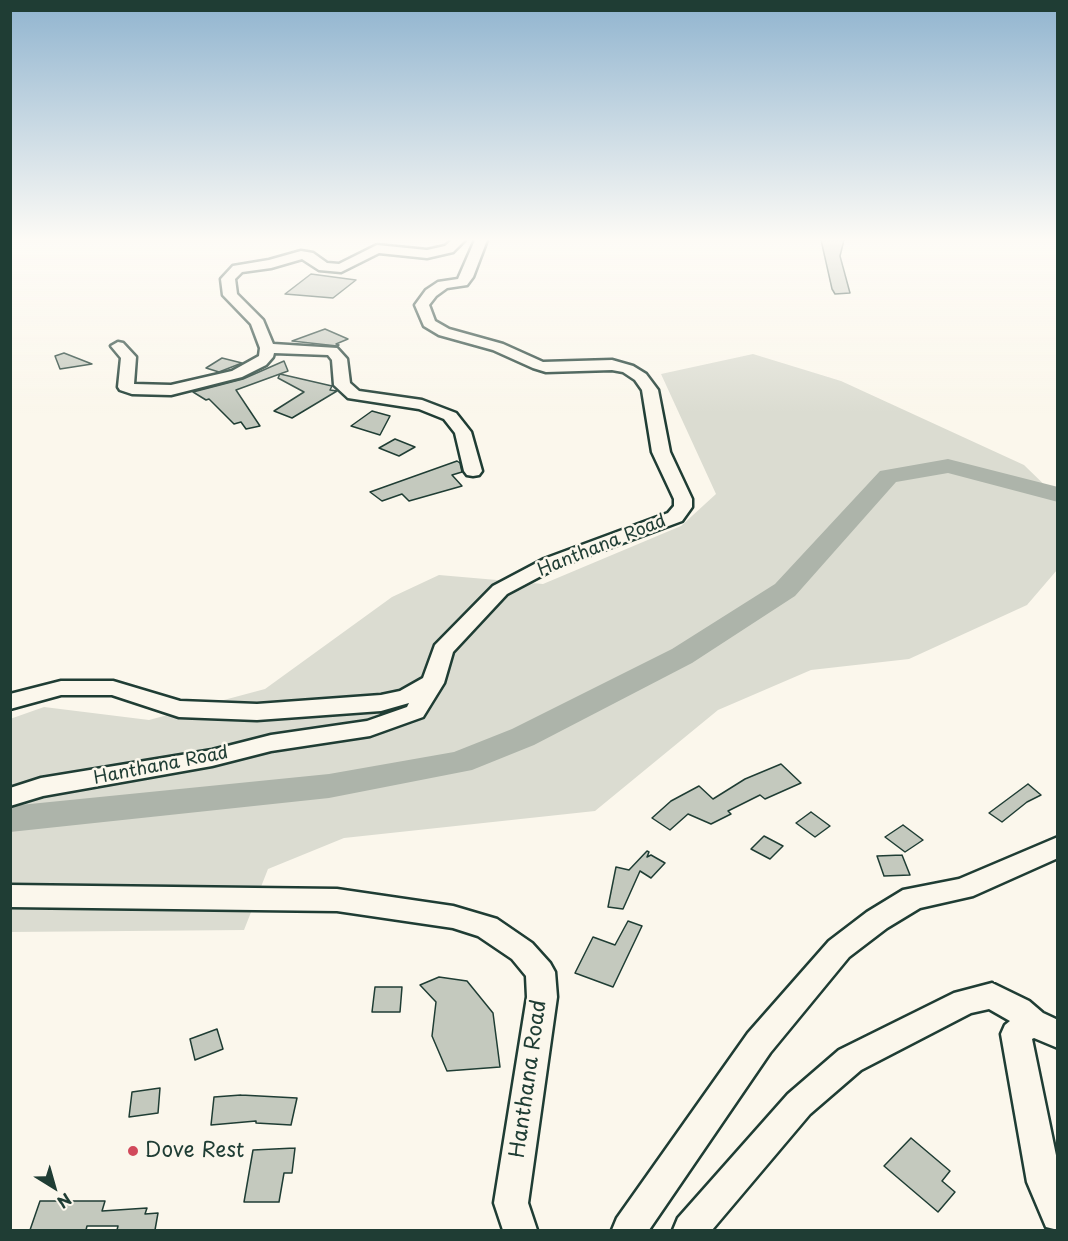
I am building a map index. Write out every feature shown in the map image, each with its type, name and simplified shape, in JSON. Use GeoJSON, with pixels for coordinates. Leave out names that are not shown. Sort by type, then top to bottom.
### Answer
{"type":"FeatureCollection","features":[{"type":"Feature","properties":{"kind":"street"},"geometry":{"type":"LineString","coordinates":[[118,346],[129,357],[126,387],[152,391],[198,385],[237,374],[261,362],[266,357],[267,348],[258,323],[233,298]]}},
{"type":"Feature","properties":{"kind":"street","name":"Hanthana Road"},"geometry":{"type":"LineString","coordinates":[[10,796],[40,787],[212,758],[271,743],[370,728],[415,712],[433,683],[443,650],[500,590],[551,563],[675,517],[683,507],[683,499],[661,452],[650,390],[641,377],[627,369],[612,365],[594,364],[546,368],[498,347],[444,332],[429,323],[422,305],[427,298]]}},
{"type":"Feature","properties":{"kind":"street"},"geometry":{"type":"LineString","coordinates":[[267,348],[332,351],[339,359],[342,385],[354,395],[422,405],[450,416],[463,432],[473,471]]}},
{"type":"Feature","properties":{"kind":"street"},"geometry":{"type":"LineString","coordinates":[[10,702],[61,688],[113,688],[179,709],[257,712],[381,703],[408,696],[433,683]]}},
{"type":"Feature","properties":{"kind":"street"},"geometry":{"type":"LineString","coordinates":[[629,1230],[759,1043],[840,948],[877,920],[913,898],[963,889],[1058,848]]}},
{"type":"Feature","properties":{"kind":"street","name":"Hanthana Road"},"geometry":{"type":"LineString","coordinates":[[10,896],[337,900],[453,917],[487,927],[522,951],[540,972],[542,989],[511,1203],[520,1230]]}},
{"type":"Feature","properties":{"kind":"street"},"geometry":{"type":"LineString","coordinates":[[690,1230],[800,1104],[850,1060],[965,1002],[992,996],[1045,1028]]}},
{"type":"Feature","properties":{"kind":"street"},"geometry":{"type":"LineString","coordinates":[[1045,1028],[1016,1034],[1044,1182],[1058,1215]]}},
{"type":"Feature","properties":{"kind":"shaded area"},"geometry":{"type":"Polygon","coordinates":[[[753,354],[841,381],[1024,465],[1057,497],[1057,570],[1027,605],[909,659],[811,670],[718,710],[595,811],[344,838],[268,869],[244,930],[11,932],[10,719],[44,707],[149,720],[265,689],[392,597],[439,575],[543,584],[681,526],[716,494],[661,374],[753,354]]]}},
{"type":"Feature","properties":{"kind":"building"},"geometry":{"type":"Polygon","coordinates":[[[325,329],[348,339],[336,344],[339,345],[337,346],[292,341],[325,329]]]}},
{"type":"Feature","properties":{"kind":"building"},"geometry":{"type":"Polygon","coordinates":[[[64,353],[92,364],[60,369],[55,356],[64,353]]]}},
{"type":"Feature","properties":{"kind":"building"},"geometry":{"type":"Polygon","coordinates":[[[222,358],[242,363],[219,372],[206,368],[222,358]]]}},
{"type":"Feature","properties":{"kind":"building"},"geometry":{"type":"Polygon","coordinates":[[[284,361],[288,371],[236,390],[260,426],[246,429],[241,422],[234,424],[209,399],[206,400],[193,392],[243,379],[284,361]]]}},
{"type":"Feature","properties":{"kind":"building"},"geometry":{"type":"Polygon","coordinates":[[[280,374],[332,386],[330,390],[337,391],[292,418],[274,411],[304,392],[278,378],[280,374]]]}},
{"type":"Feature","properties":{"kind":"building"},"geometry":{"type":"Polygon","coordinates":[[[372,411],[390,416],[380,435],[351,426],[372,411]]]}},
{"type":"Feature","properties":{"kind":"building"},"geometry":{"type":"Polygon","coordinates":[[[395,439],[415,447],[399,456],[379,448],[395,439]]]}},
{"type":"Feature","properties":{"kind":"building"},"geometry":{"type":"Polygon","coordinates":[[[457,461],[460,463],[462,472],[452,475],[462,486],[409,501],[402,494],[382,501],[370,492],[457,461]]]}},
{"type":"Feature","properties":{"kind":"building"},"geometry":{"type":"Polygon","coordinates":[[[781,764],[801,783],[765,799],[760,795],[728,811],[731,814],[711,824],[688,814],[670,830],[652,818],[671,801],[699,786],[713,799],[745,779],[781,764]]]}},
{"type":"Feature","properties":{"kind":"building"},"geometry":{"type":"Polygon","coordinates":[[[1028,784],[1041,795],[1027,802],[1002,822],[989,813],[1028,784]]]}},
{"type":"Feature","properties":{"kind":"building"},"geometry":{"type":"Polygon","coordinates":[[[811,812],[830,826],[815,837],[796,823],[811,812]]]}},
{"type":"Feature","properties":{"kind":"building"},"geometry":{"type":"Polygon","coordinates":[[[903,825],[923,840],[905,852],[885,837],[903,825]]]}},
{"type":"Feature","properties":{"kind":"building"},"geometry":{"type":"Polygon","coordinates":[[[764,836],[783,846],[770,859],[751,849],[764,836]]]}},
{"type":"Feature","properties":{"kind":"building"},"geometry":{"type":"Polygon","coordinates":[[[647,851],[649,852],[647,857],[651,855],[665,863],[651,878],[640,871],[623,909],[608,907],[616,867],[629,870],[647,851]]]}},
{"type":"Feature","properties":{"kind":"building"},"geometry":{"type":"Polygon","coordinates":[[[902,855],[910,875],[884,876],[877,856],[902,855]]]}},
{"type":"Feature","properties":{"kind":"building"},"geometry":{"type":"Polygon","coordinates":[[[628,921],[642,926],[613,987],[575,973],[593,937],[615,945],[628,921]]]}},
{"type":"Feature","properties":{"kind":"building"},"geometry":{"type":"Polygon","coordinates":[[[439,977],[467,981],[493,1013],[500,1067],[447,1071],[432,1036],[436,1002],[420,985],[439,977]]]}},
{"type":"Feature","properties":{"kind":"building"},"geometry":{"type":"Polygon","coordinates":[[[375,987],[402,987],[400,1012],[372,1012],[375,987]]]}},
{"type":"Feature","properties":{"kind":"building"},"geometry":{"type":"Polygon","coordinates":[[[217,1029],[223,1049],[195,1060],[190,1039],[217,1029]]]}},
{"type":"Feature","properties":{"kind":"building"},"geometry":{"type":"Polygon","coordinates":[[[160,1088],[158,1113],[129,1117],[132,1092],[160,1088]]]}},
{"type":"Feature","properties":{"kind":"building"},"geometry":{"type":"Polygon","coordinates":[[[241,1095],[297,1098],[291,1125],[256,1123],[256,1121],[211,1125],[214,1097],[241,1095]]]}},
{"type":"Feature","properties":{"kind":"building"},"geometry":{"type":"Polygon","coordinates":[[[911,1138],[950,1171],[942,1181],[955,1192],[938,1212],[884,1166],[911,1138]]]}},
{"type":"Feature","properties":{"kind":"building"},"geometry":{"type":"Polygon","coordinates":[[[295,1148],[292,1173],[284,1173],[279,1202],[244,1202],[253,1150],[295,1148]]]}},
{"type":"Feature","properties":{"kind":"building"},"geometry":{"type":"Polygon","coordinates":[[[40,1201],[105,1201],[102,1211],[147,1208],[145,1214],[158,1213],[155,1230],[117,1230],[118,1226],[87,1226],[86,1230],[30,1230],[40,1201]]]}},
{"type":"Feature","properties":{"kind":"waterway"},"geometry":{"type":"LineString","coordinates":[[10,819],[329,786],[460,762],[523,737],[682,656],[785,590],[888,476],[948,466],[1058,495]]}},
{"type":"Feature","properties":{"kind":"place","name":"Dove Rest"},"geometry":{"type":"Point","coordinates":[133,1151]}}]}
